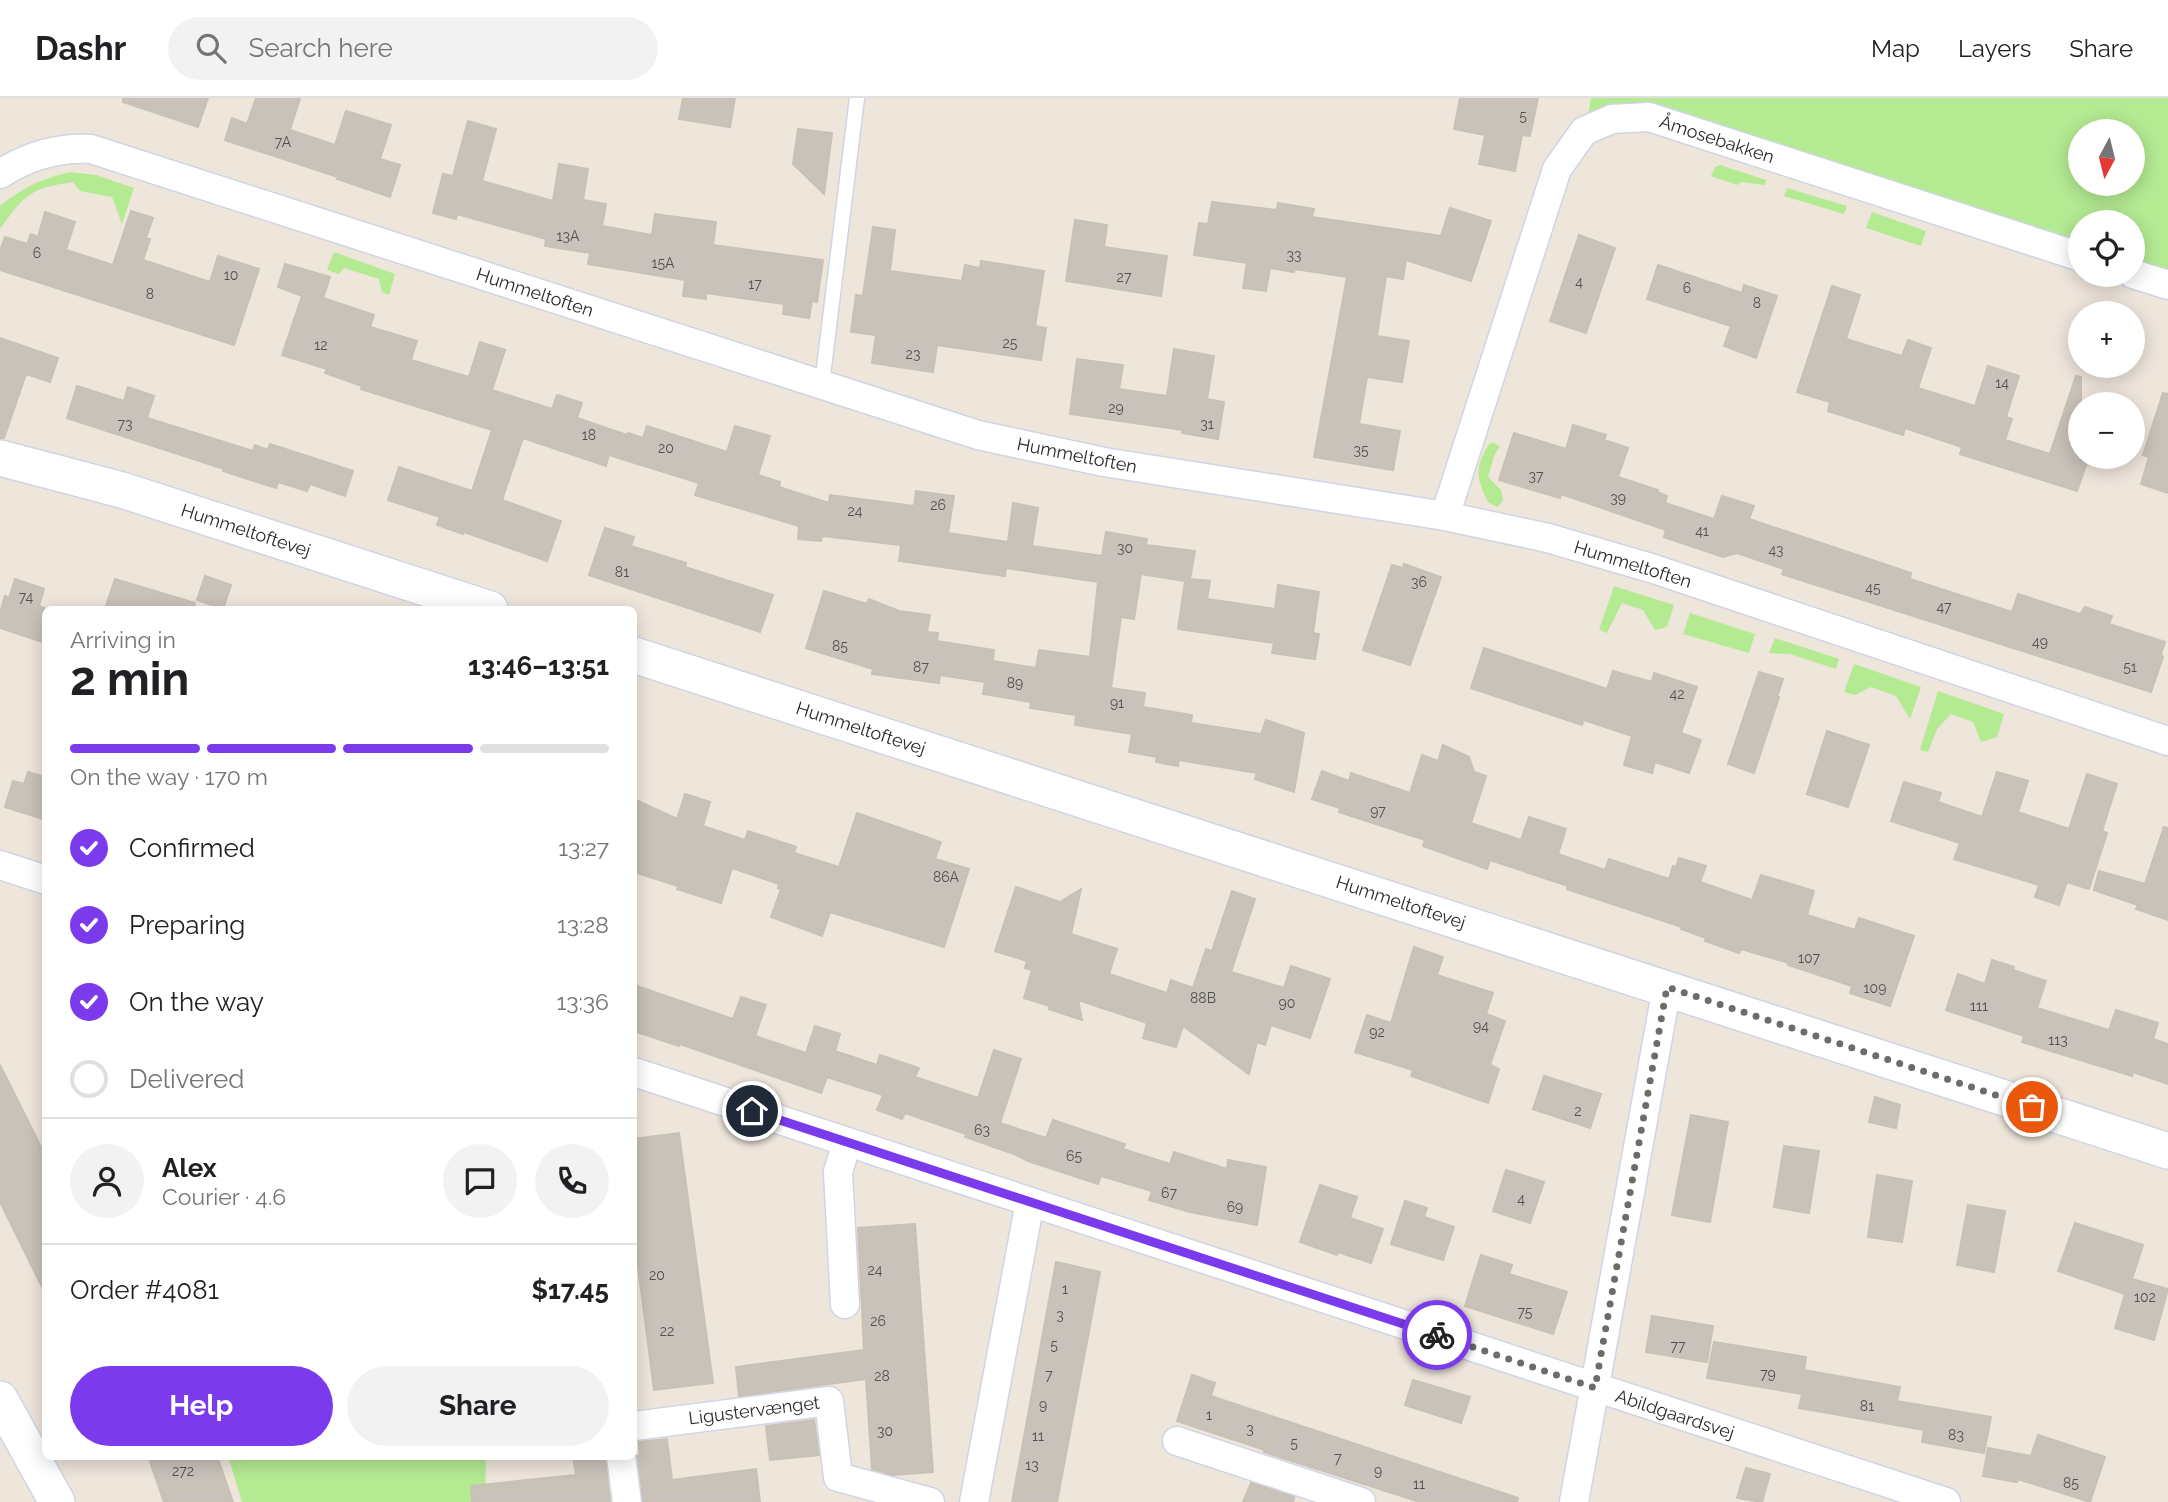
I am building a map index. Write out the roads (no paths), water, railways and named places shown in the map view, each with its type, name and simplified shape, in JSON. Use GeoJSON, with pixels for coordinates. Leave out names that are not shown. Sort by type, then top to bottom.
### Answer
{"type":"FeatureCollection","features":[{"type":"Feature","properties":{"kind":"street","name":"Åmosebakken"},"geometry":{"type":"LineString","coordinates":[[1445,516],[1557,169],[1584,131],[1612,119],[1649,117],[2068,253]]}},
{"type":"Feature","properties":{"kind":"street","name":"Hummeltoften"},"geometry":{"type":"LineString","coordinates":[[0,174],[21,160],[52,151],[92,149],[978,435],[1104,462],[1445,516],[1548,538],[1654,569],[2168,741]]}},
{"type":"Feature","properties":{"kind":"street"},"geometry":{"type":"LineString","coordinates":[[2145,278],[2168,285]]}},
{"type":"Feature","properties":{"kind":"street","name":"Hummeltoftevej"},"geometry":{"type":"LineString","coordinates":[[0,458],[122,490],[481,606]]}},
{"type":"Feature","properties":{"kind":"street","name":"Hummeltoftevej"},"geometry":{"type":"LineString","coordinates":[[637,656],[2168,1151]]}},
{"type":"Feature","properties":{"kind":"street"},"geometry":{"type":"LineString","coordinates":[[0,865],[42,879]]}},
{"type":"Feature","properties":{"kind":"street"},"geometry":{"type":"LineString","coordinates":[[1574,1502],[1667,987]]}},
{"type":"Feature","properties":{"kind":"street","name":"Abildgaardsvej"},"geometry":{"type":"LineString","coordinates":[[637,1073],[1945,1502]]}},
{"type":"Feature","properties":{"kind":"street"},"geometry":{"type":"LineString","coordinates":[[845,1304],[838,1172],[847,1142]]}},
{"type":"Feature","properties":{"kind":"street"},"geometry":{"type":"LineString","coordinates":[[974,1502],[1030,1202]]}},
{"type":"Feature","properties":{"kind":"street","name":"Ligustervænget"},"geometry":{"type":"LineString","coordinates":[[637,1426],[829,1401],[838,1477],[930,1502]]}},
{"type":"Feature","properties":{"kind":"street"},"geometry":{"type":"LineString","coordinates":[[6,1421],[57,1502]]}},
{"type":"Feature","properties":{"kind":"street"},"geometry":{"type":"LineString","coordinates":[[1177,1441],[1361,1502]]}},
{"type":"Feature","properties":{"kind":"street"},"geometry":{"type":"LineString","coordinates":[[622,1460],[627,1502]]}},
{"type":"Feature","properties":{"kind":"lane"},"geometry":{"type":"LineString","coordinates":[[822,384],[857,98]]}}]}
